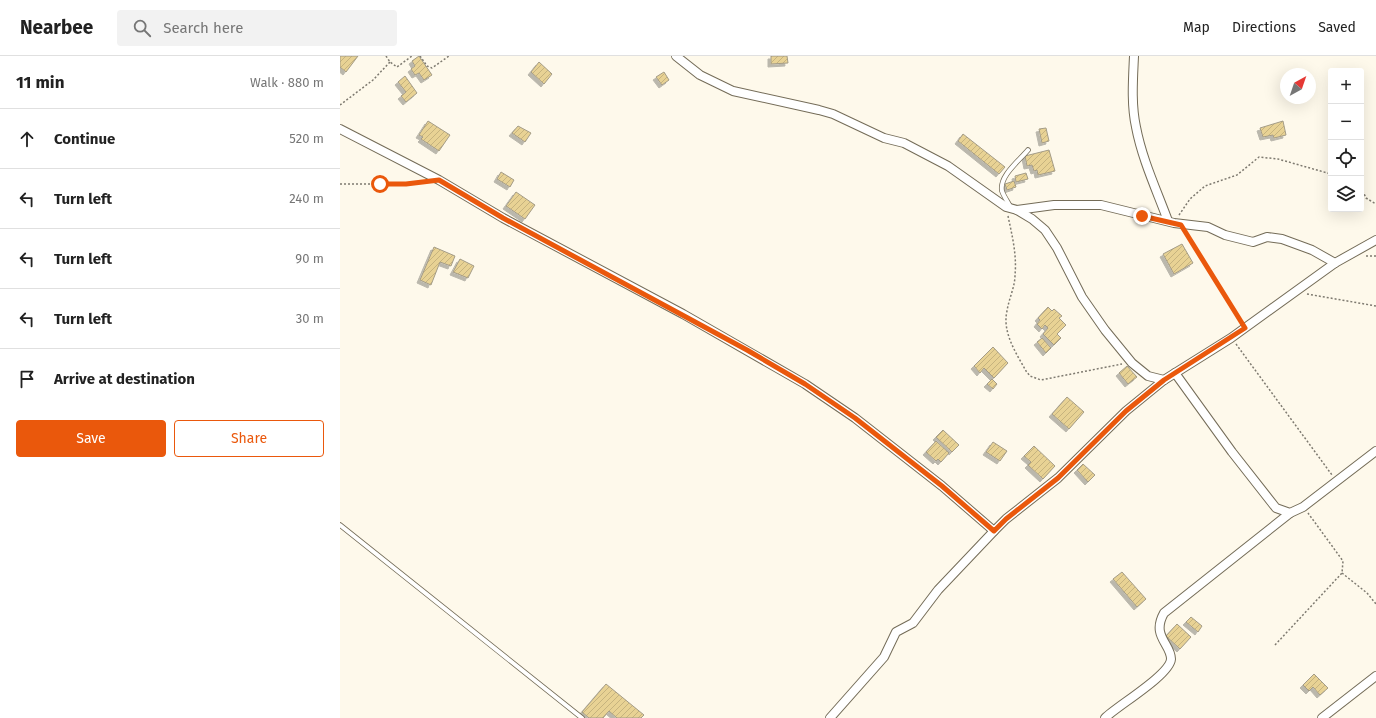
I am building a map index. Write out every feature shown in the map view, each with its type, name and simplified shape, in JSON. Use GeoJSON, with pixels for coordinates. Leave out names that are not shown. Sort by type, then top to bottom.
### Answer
{"type":"FeatureCollection","features":[{"type":"Feature","properties":{"kind":"street"},"geometry":{"type":"LineString","coordinates":[[676,56],[700,75],[733,91],[833,114],[884,138],[904,143],[948,166],[1012,208],[1045,230],[1057,248],[1082,297],[1132,363],[1148,376],[1164,380]]}},
{"type":"Feature","properties":{"kind":"street"},"geometry":{"type":"LineString","coordinates":[[1134,56],[1133,97],[1136,127],[1144,155],[1174,223]]}},
{"type":"Feature","properties":{"kind":"street"},"geometry":{"type":"LineString","coordinates":[[340,129],[439,180],[503,218],[689,318],[805,384],[855,418],[942,486],[994,531]]}},
{"type":"Feature","properties":{"kind":"street"},"geometry":{"type":"LineString","coordinates":[[1012,208],[1054,204],[1101,205],[1174,223],[1208,227],[1225,235],[1253,242],[1267,237],[1282,240],[1312,250],[1335,263]]}},
{"type":"Feature","properties":{"kind":"street"},"geometry":{"type":"LineString","coordinates":[[830,718],[884,657],[896,632],[913,623],[938,590],[1006,519],[1058,478],[1126,411],[1164,380],[1231,338],[1335,263],[1376,240]]}},
{"type":"Feature","properties":{"kind":"street"},"geometry":{"type":"LineString","coordinates":[[1175,373],[1272,504],[1280,511],[1290,513]]}},
{"type":"Feature","properties":{"kind":"street"},"geometry":{"type":"LineString","coordinates":[[1105,718],[1159,676],[1170,664],[1171,658],[1161,638],[1160,625],[1164,614],[1290,513],[1303,507],[1376,451]]}},
{"type":"Feature","properties":{"kind":"street"},"geometry":{"type":"LineString","coordinates":[[1322,718],[1376,676]]}},
{"type":"Feature","properties":{"kind":"lane"},"geometry":{"type":"LineString","coordinates":[[1012,208],[1003,192],[1002,183],[1006,175],[1028,150]]}},
{"type":"Feature","properties":{"kind":"lane"},"geometry":{"type":"LineString","coordinates":[[340,525],[582,718]]}},
{"type":"Feature","properties":{"kind":"path"},"geometry":{"type":"LineString","coordinates":[[386,56],[390,62],[397,67],[412,56]]}},
{"type":"Feature","properties":{"kind":"path"},"geometry":{"type":"LineString","coordinates":[[420,56],[427,66],[432,68],[449,56]]}},
{"type":"Feature","properties":{"kind":"path"},"geometry":{"type":"LineString","coordinates":[[340,105],[373,80],[390,62]]}},
{"type":"Feature","properties":{"kind":"path"},"geometry":{"type":"LineString","coordinates":[[1245,328],[1174,223],[1197,192],[1212,183],[1230,179],[1259,158],[1278,159],[1328,173]]}},
{"type":"Feature","properties":{"kind":"path"},"geometry":{"type":"LineString","coordinates":[[340,184],[406,184],[439,180]]}},
{"type":"Feature","properties":{"kind":"path"},"geometry":{"type":"LineString","coordinates":[[1364,194],[1366,198],[1376,204]]}},
{"type":"Feature","properties":{"kind":"path"},"geometry":{"type":"LineString","coordinates":[[1012,208],[1016,264],[1014,285],[1006,313],[1006,328],[1009,338],[1026,371],[1035,379],[1041,380],[1091,369],[1132,363]]}},
{"type":"Feature","properties":{"kind":"path"},"geometry":{"type":"LineString","coordinates":[[1294,292],[1376,306]]}},
{"type":"Feature","properties":{"kind":"path"},"geometry":{"type":"LineString","coordinates":[[1231,338],[1336,482]]}},
{"type":"Feature","properties":{"kind":"path"},"geometry":{"type":"LineString","coordinates":[[1275,645],[1342,573],[1343,561],[1303,507]]}},
{"type":"Feature","properties":{"kind":"path"},"geometry":{"type":"LineString","coordinates":[[1342,573],[1367,593],[1376,604]]}},
{"type":"Feature","properties":{"kind":"building"},"geometry":{"type":"Polygon","coordinates":[[[340,56],[358,56],[346,72],[340,67],[340,56]]]}},
{"type":"Feature","properties":{"kind":"building"},"geometry":{"type":"Polygon","coordinates":[[[419,56],[432,75],[424,80],[419,73],[415,75],[411,69],[415,66],[412,61],[419,56]]]}},
{"type":"Feature","properties":{"kind":"building"},"geometry":{"type":"Polygon","coordinates":[[[771,56],[787,56],[788,63],[771,64],[771,56]]]}},
{"type":"Feature","properties":{"kind":"building"},"geometry":{"type":"Polygon","coordinates":[[[539,62],[552,74],[544,84],[531,72],[539,62]]]}},
{"type":"Feature","properties":{"kind":"building"},"geometry":{"type":"Polygon","coordinates":[[[664,72],[669,80],[662,85],[656,77],[664,72]]]}},
{"type":"Feature","properties":{"kind":"building"},"geometry":{"type":"Polygon","coordinates":[[[405,76],[417,93],[406,102],[401,96],[406,92],[398,82],[405,76]]]}},
{"type":"Feature","properties":{"kind":"building"},"geometry":{"type":"Polygon","coordinates":[[[428,121],[450,135],[439,151],[421,139],[423,137],[419,135],[428,121]]]}},
{"type":"Feature","properties":{"kind":"building"},"geometry":{"type":"Polygon","coordinates":[[[1283,121],[1286,135],[1274,138],[1273,135],[1263,137],[1260,128],[1283,121]]]}},
{"type":"Feature","properties":{"kind":"building"},"geometry":{"type":"Polygon","coordinates":[[[518,126],[531,133],[525,142],[512,133],[518,126]]]}},
{"type":"Feature","properties":{"kind":"building"},"geometry":{"type":"Polygon","coordinates":[[[1046,128],[1049,141],[1042,143],[1039,129],[1046,128]]]}},
{"type":"Feature","properties":{"kind":"building"},"geometry":{"type":"Polygon","coordinates":[[[963,134],[1005,167],[999,174],[958,141],[963,134]]]}},
{"type":"Feature","properties":{"kind":"building"},"geometry":{"type":"Polygon","coordinates":[[[1049,150],[1055,171],[1038,175],[1037,170],[1034,171],[1032,165],[1027,166],[1025,156],[1049,150]]]}},
{"type":"Feature","properties":{"kind":"building"},"geometry":{"type":"Polygon","coordinates":[[[501,172],[514,180],[510,187],[497,179],[501,172]]]}},
{"type":"Feature","properties":{"kind":"building"},"geometry":{"type":"Polygon","coordinates":[[[1026,173],[1028,179],[1016,182],[1015,176],[1026,173]]]}},
{"type":"Feature","properties":{"kind":"building"},"geometry":{"type":"Polygon","coordinates":[[[1014,181],[1016,187],[1007,190],[1005,184],[1014,181]]]}},
{"type":"Feature","properties":{"kind":"building"},"geometry":{"type":"Polygon","coordinates":[[[516,192],[535,205],[525,219],[506,206],[516,192]]]}},
{"type":"Feature","properties":{"kind":"building"},"geometry":{"type":"Polygon","coordinates":[[[1182,244],[1193,263],[1174,274],[1163,254],[1182,244]]]}},
{"type":"Feature","properties":{"kind":"building"},"geometry":{"type":"Polygon","coordinates":[[[434,247],[455,256],[451,266],[440,262],[431,285],[420,280],[434,247]]]}},
{"type":"Feature","properties":{"kind":"building"},"geometry":{"type":"Polygon","coordinates":[[[460,259],[474,266],[468,278],[453,272],[460,259]]]}},
{"type":"Feature","properties":{"kind":"building"},"geometry":{"type":"Polygon","coordinates":[[[1048,307],[1052,311],[1054,309],[1062,316],[1059,318],[1066,325],[1057,334],[1061,338],[1054,345],[1043,334],[1048,328],[1045,325],[1042,329],[1037,324],[1040,320],[1038,318],[1048,307]]]}},
{"type":"Feature","properties":{"kind":"building"},"geometry":{"type":"Polygon","coordinates":[[[1042,338],[1051,348],[1046,353],[1037,342],[1042,338]]]}},
{"type":"Feature","properties":{"kind":"building"},"geometry":{"type":"Polygon","coordinates":[[[993,347],[1008,363],[994,378],[984,368],[980,373],[974,366],[993,347]]]}},
{"type":"Feature","properties":{"kind":"building"},"geometry":{"type":"Polygon","coordinates":[[[1127,366],[1137,377],[1128,384],[1119,373],[1127,366]]]}},
{"type":"Feature","properties":{"kind":"building"},"geometry":{"type":"Polygon","coordinates":[[[992,379],[997,384],[993,389],[987,384],[992,379]]]}},
{"type":"Feature","properties":{"kind":"building"},"geometry":{"type":"Polygon","coordinates":[[[1067,397],[1084,412],[1069,429],[1052,414],[1067,397]]]}},
{"type":"Feature","properties":{"kind":"building"},"geometry":{"type":"Polygon","coordinates":[[[943,430],[959,445],[952,452],[936,437],[943,430]]]}},
{"type":"Feature","properties":{"kind":"building"},"geometry":{"type":"Polygon","coordinates":[[[936,441],[949,453],[941,462],[938,459],[936,461],[926,452],[936,441]]]}},
{"type":"Feature","properties":{"kind":"building"},"geometry":{"type":"Polygon","coordinates":[[[993,442],[1007,451],[1000,461],[986,452],[993,442]]]}},
{"type":"Feature","properties":{"kind":"building"},"geometry":{"type":"Polygon","coordinates":[[[1034,446],[1055,466],[1043,479],[1028,465],[1031,462],[1024,456],[1034,446]]]}},
{"type":"Feature","properties":{"kind":"building"},"geometry":{"type":"Polygon","coordinates":[[[1083,464],[1095,475],[1088,482],[1077,470],[1083,464]]]}},
{"type":"Feature","properties":{"kind":"building"},"geometry":{"type":"Polygon","coordinates":[[[1122,572],[1146,599],[1137,607],[1113,579],[1122,572]]]}},
{"type":"Feature","properties":{"kind":"building"},"geometry":{"type":"Polygon","coordinates":[[[1191,617],[1202,626],[1198,632],[1186,622],[1191,617]]]}},
{"type":"Feature","properties":{"kind":"building"},"geometry":{"type":"Polygon","coordinates":[[[1177,624],[1191,637],[1180,649],[1166,636],[1177,624]]]}},
{"type":"Feature","properties":{"kind":"building"},"geometry":{"type":"Polygon","coordinates":[[[1314,674],[1328,688],[1320,695],[1313,687],[1309,691],[1303,685],[1314,674]]]}},
{"type":"Feature","properties":{"kind":"building"},"geometry":{"type":"Polygon","coordinates":[[[606,684],[644,715],[641,718],[617,718],[609,711],[603,718],[589,718],[582,712],[606,684]]]}},
{"type":"Feature","properties":{"kind":"route"},"geometry":{"type":"LineString","coordinates":[[380,184],[406,184],[439,180],[503,218],[683,314],[747,350],[805,384],[855,418],[942,486],[994,531],[1006,519],[1058,478],[1126,411],[1164,380],[1245,328],[1181,225],[1142,216]]}}]}
